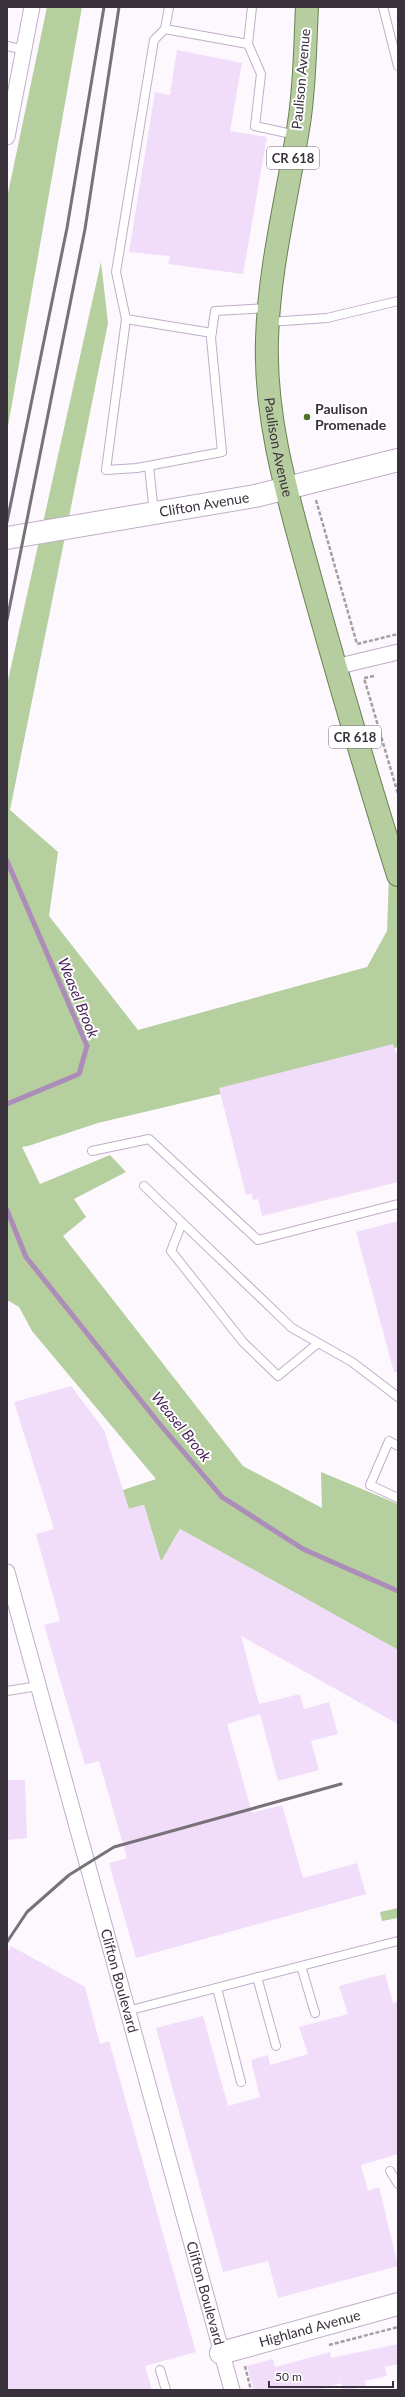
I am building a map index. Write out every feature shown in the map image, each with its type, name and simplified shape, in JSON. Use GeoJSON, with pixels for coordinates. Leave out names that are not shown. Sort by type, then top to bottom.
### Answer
{"type":"FeatureCollection","features":[{"type":"Feature","properties":{"kind":"main road","name":"Paulison Avenue"},"geometry":{"type":"LineString","coordinates":[[307,7],[297,136],[269,315],[268,392],[275,437],[286,486],[359,753],[394,848],[398,875]]}},
{"type":"Feature","properties":{"kind":"main road","name":"Clifton Avenue"},"geometry":{"type":"LineString","coordinates":[[7,538],[255,496],[286,486],[398,460]]}},
{"type":"Feature","properties":{"kind":"main road","name":"Highland Avenue"},"geometry":{"type":"LineString","coordinates":[[221,2353],[398,2304]]}},
{"type":"Feature","properties":{"kind":"street"},"geometry":{"type":"LineString","coordinates":[[7,138],[32,7]]}},
{"type":"Feature","properties":{"kind":"street"},"geometry":{"type":"LineString","coordinates":[[335,667],[398,652]]}},
{"type":"Feature","properties":{"kind":"street","name":"Clifton Boulevard"},"geometry":{"type":"LineString","coordinates":[[7,1572],[232,2390]]}},
{"type":"Feature","properties":{"kind":"lane"},"geometry":{"type":"LineString","coordinates":[[169,7],[165,29],[154,40],[116,272],[126,319],[106,470],[149,466],[222,452],[212,333],[215,311],[327,318],[398,301]]}},
{"type":"Feature","properties":{"kind":"lane"},"geometry":{"type":"LineString","coordinates":[[252,7],[248,44],[261,74],[255,126],[297,136]]}},
{"type":"Feature","properties":{"kind":"lane"},"geometry":{"type":"LineString","coordinates":[[383,7],[398,66]]}},
{"type":"Feature","properties":{"kind":"lane"},"geometry":{"type":"LineString","coordinates":[[165,29],[248,44]]}},
{"type":"Feature","properties":{"kind":"lane"},"geometry":{"type":"LineString","coordinates":[[7,46],[25,50]]}},
{"type":"Feature","properties":{"kind":"lane"},"geometry":{"type":"LineString","coordinates":[[126,319],[212,333]]}},
{"type":"Feature","properties":{"kind":"lane"},"geometry":{"type":"LineString","coordinates":[[149,466],[154,514]]}},
{"type":"Feature","properties":{"kind":"lane"},"geometry":{"type":"LineString","coordinates":[[92,1151],[149,1139],[258,1240],[398,1204]]}},
{"type":"Feature","properties":{"kind":"lane"},"geometry":{"type":"LineString","coordinates":[[144,1186],[292,1328],[317,1344],[352,1362],[398,1397]]}},
{"type":"Feature","properties":{"kind":"lane"},"geometry":{"type":"LineString","coordinates":[[182,1223],[171,1251],[244,1342],[278,1376],[317,1344]]}},
{"type":"Feature","properties":{"kind":"lane"},"geometry":{"type":"LineString","coordinates":[[398,1446],[389,1441],[370,1485],[398,1498]]}},
{"type":"Feature","properties":{"kind":"lane"},"geometry":{"type":"LineString","coordinates":[[7,1691],[38,1686]]}},
{"type":"Feature","properties":{"kind":"lane"},"geometry":{"type":"LineString","coordinates":[[127,2011],[398,1941]]}},
{"type":"Feature","properties":{"kind":"lane"},"geometry":{"type":"LineString","coordinates":[[301,1966],[315,2013]]}},
{"type":"Feature","properties":{"kind":"lane"},"geometry":{"type":"LineString","coordinates":[[258,1977],[276,2046]]}},
{"type":"Feature","properties":{"kind":"lane"},"geometry":{"type":"LineString","coordinates":[[217,1988],[241,2082]]}},
{"type":"Feature","properties":{"kind":"lane"},"geometry":{"type":"LineString","coordinates":[[390,2172],[398,2184]]}},
{"type":"Feature","properties":{"kind":"lane"},"geometry":{"type":"LineString","coordinates":[[160,2370],[166,2390]]}},
{"type":"Feature","properties":{"kind":"path"},"geometry":{"type":"LineString","coordinates":[[324,498],[316,500],[357,644],[398,634]]}},
{"type":"Feature","properties":{"kind":"path"},"geometry":{"type":"LineString","coordinates":[[378,675],[364,678],[398,794]]}},
{"type":"Feature","properties":{"kind":"path"},"geometry":{"type":"LineString","coordinates":[[245,2366],[251,2390]]}},
{"type":"Feature","properties":{"kind":"green space"},"geometry":{"type":"Polygon","coordinates":[[[47,7],[82,7],[7,432],[7,198],[47,7]]]}},
{"type":"Feature","properties":{"kind":"green space"},"geometry":{"type":"Polygon","coordinates":[[[101,262],[108,323],[10,810],[58,852],[49,916],[138,1030],[367,967],[387,931],[390,849],[398,875],[398,1047],[258,1085],[98,1123],[22,1147],[40,1184],[110,1155],[126,1172],[74,1199],[86,1217],[63,1236],[243,1466],[322,1508],[321,1472],[398,1504],[398,1650],[180,1529],[161,1562],[144,1505],[112,1513],[105,1496],[156,1479],[32,1331],[19,1307],[7,1300],[7,685],[101,262]]]}},
{"type":"Feature","properties":{"kind":"green space"},"geometry":{"type":"Polygon","coordinates":[[[398,1908],[398,1918],[382,1921],[380,1912],[398,1908]]]}},
{"type":"Feature","properties":{"kind":"building"},"geometry":{"type":"Polygon","coordinates":[[[177,50],[242,63],[230,131],[267,137],[243,274],[168,264],[170,256],[129,252],[155,92],[170,95],[177,50]]]}},
{"type":"Feature","properties":{"kind":"building"},"geometry":{"type":"Polygon","coordinates":[[[393,1044],[396,1053],[398,1052],[398,1182],[262,1216],[258,1199],[253,1200],[252,1194],[246,1195],[219,1088],[393,1044]]]}},
{"type":"Feature","properties":{"kind":"building"},"geometry":{"type":"Polygon","coordinates":[[[398,1221],[398,1372],[394,1372],[356,1232],[398,1221]]]}},
{"type":"Feature","properties":{"kind":"building"},"geometry":{"type":"Polygon","coordinates":[[[71,1386],[104,1430],[129,1509],[144,1505],[161,1562],[180,1529],[398,1650],[398,1724],[241,1636],[259,1704],[300,1694],[304,1709],[329,1702],[338,1734],[311,1741],[319,1770],[278,1781],[260,1714],[227,1724],[252,1813],[282,1805],[303,1878],[357,1863],[366,1894],[136,1958],[109,1863],[127,1858],[99,1761],[85,1765],[44,1625],[60,1621],[36,1534],[54,1529],[14,1402],[71,1386]]]}},
{"type":"Feature","properties":{"kind":"building"},"geometry":{"type":"Polygon","coordinates":[[[7,1780],[25,1780],[27,1838],[7,1840],[7,1780]]]}},
{"type":"Feature","properties":{"kind":"building"},"geometry":{"type":"Polygon","coordinates":[[[11,1946],[85,1987],[100,2044],[109,2041],[196,2352],[145,2366],[152,2390],[7,2390],[7,1953],[11,1946]]]}},
{"type":"Feature","properties":{"kind":"building"},"geometry":{"type":"Polygon","coordinates":[[[385,1974],[393,2003],[398,2001],[398,2154],[361,2165],[368,2191],[379,2187],[398,2266],[278,2298],[268,2261],[223,2272],[156,2028],[203,2016],[228,2106],[260,2097],[251,2060],[268,2055],[270,2065],[308,2054],[299,2027],[348,2014],[339,1986],[385,1974]]]}},
{"type":"Feature","properties":{"kind":"building"},"geometry":{"type":"Polygon","coordinates":[[[398,2344],[398,2364],[385,2367],[387,2376],[365,2381],[366,2386],[350,2390],[342,2390],[341,2383],[321,2390],[254,2390],[247,2366],[273,2359],[275,2367],[330,2352],[331,2358],[398,2344]]]}},
{"type":"Feature","properties":{"kind":"waterway","name":"Weasel Brook"},"geometry":{"type":"LineString","coordinates":[[7,861],[87,1046],[79,1074],[7,1104]]}},
{"type":"Feature","properties":{"kind":"waterway","name":"Weasel Brook"},"geometry":{"type":"LineString","coordinates":[[7,1210],[26,1257],[158,1422],[222,1497],[303,1549],[398,1591]]}},
{"type":"Feature","properties":{"kind":"railway"},"geometry":{"type":"LineString","coordinates":[[7,522],[67,228],[104,7]]}},
{"type":"Feature","properties":{"kind":"railway"},"geometry":{"type":"LineString","coordinates":[[7,620],[85,229],[119,7]]}},
{"type":"Feature","properties":{"kind":"railway"},"geometry":{"type":"LineString","coordinates":[[7,1942],[27,1912],[69,1875],[114,1847],[341,1784]]}},
{"type":"Feature","properties":{"kind":"place","name":"Paulison Promenade"},"geometry":{"type":"Point","coordinates":[307,417]}}]}
